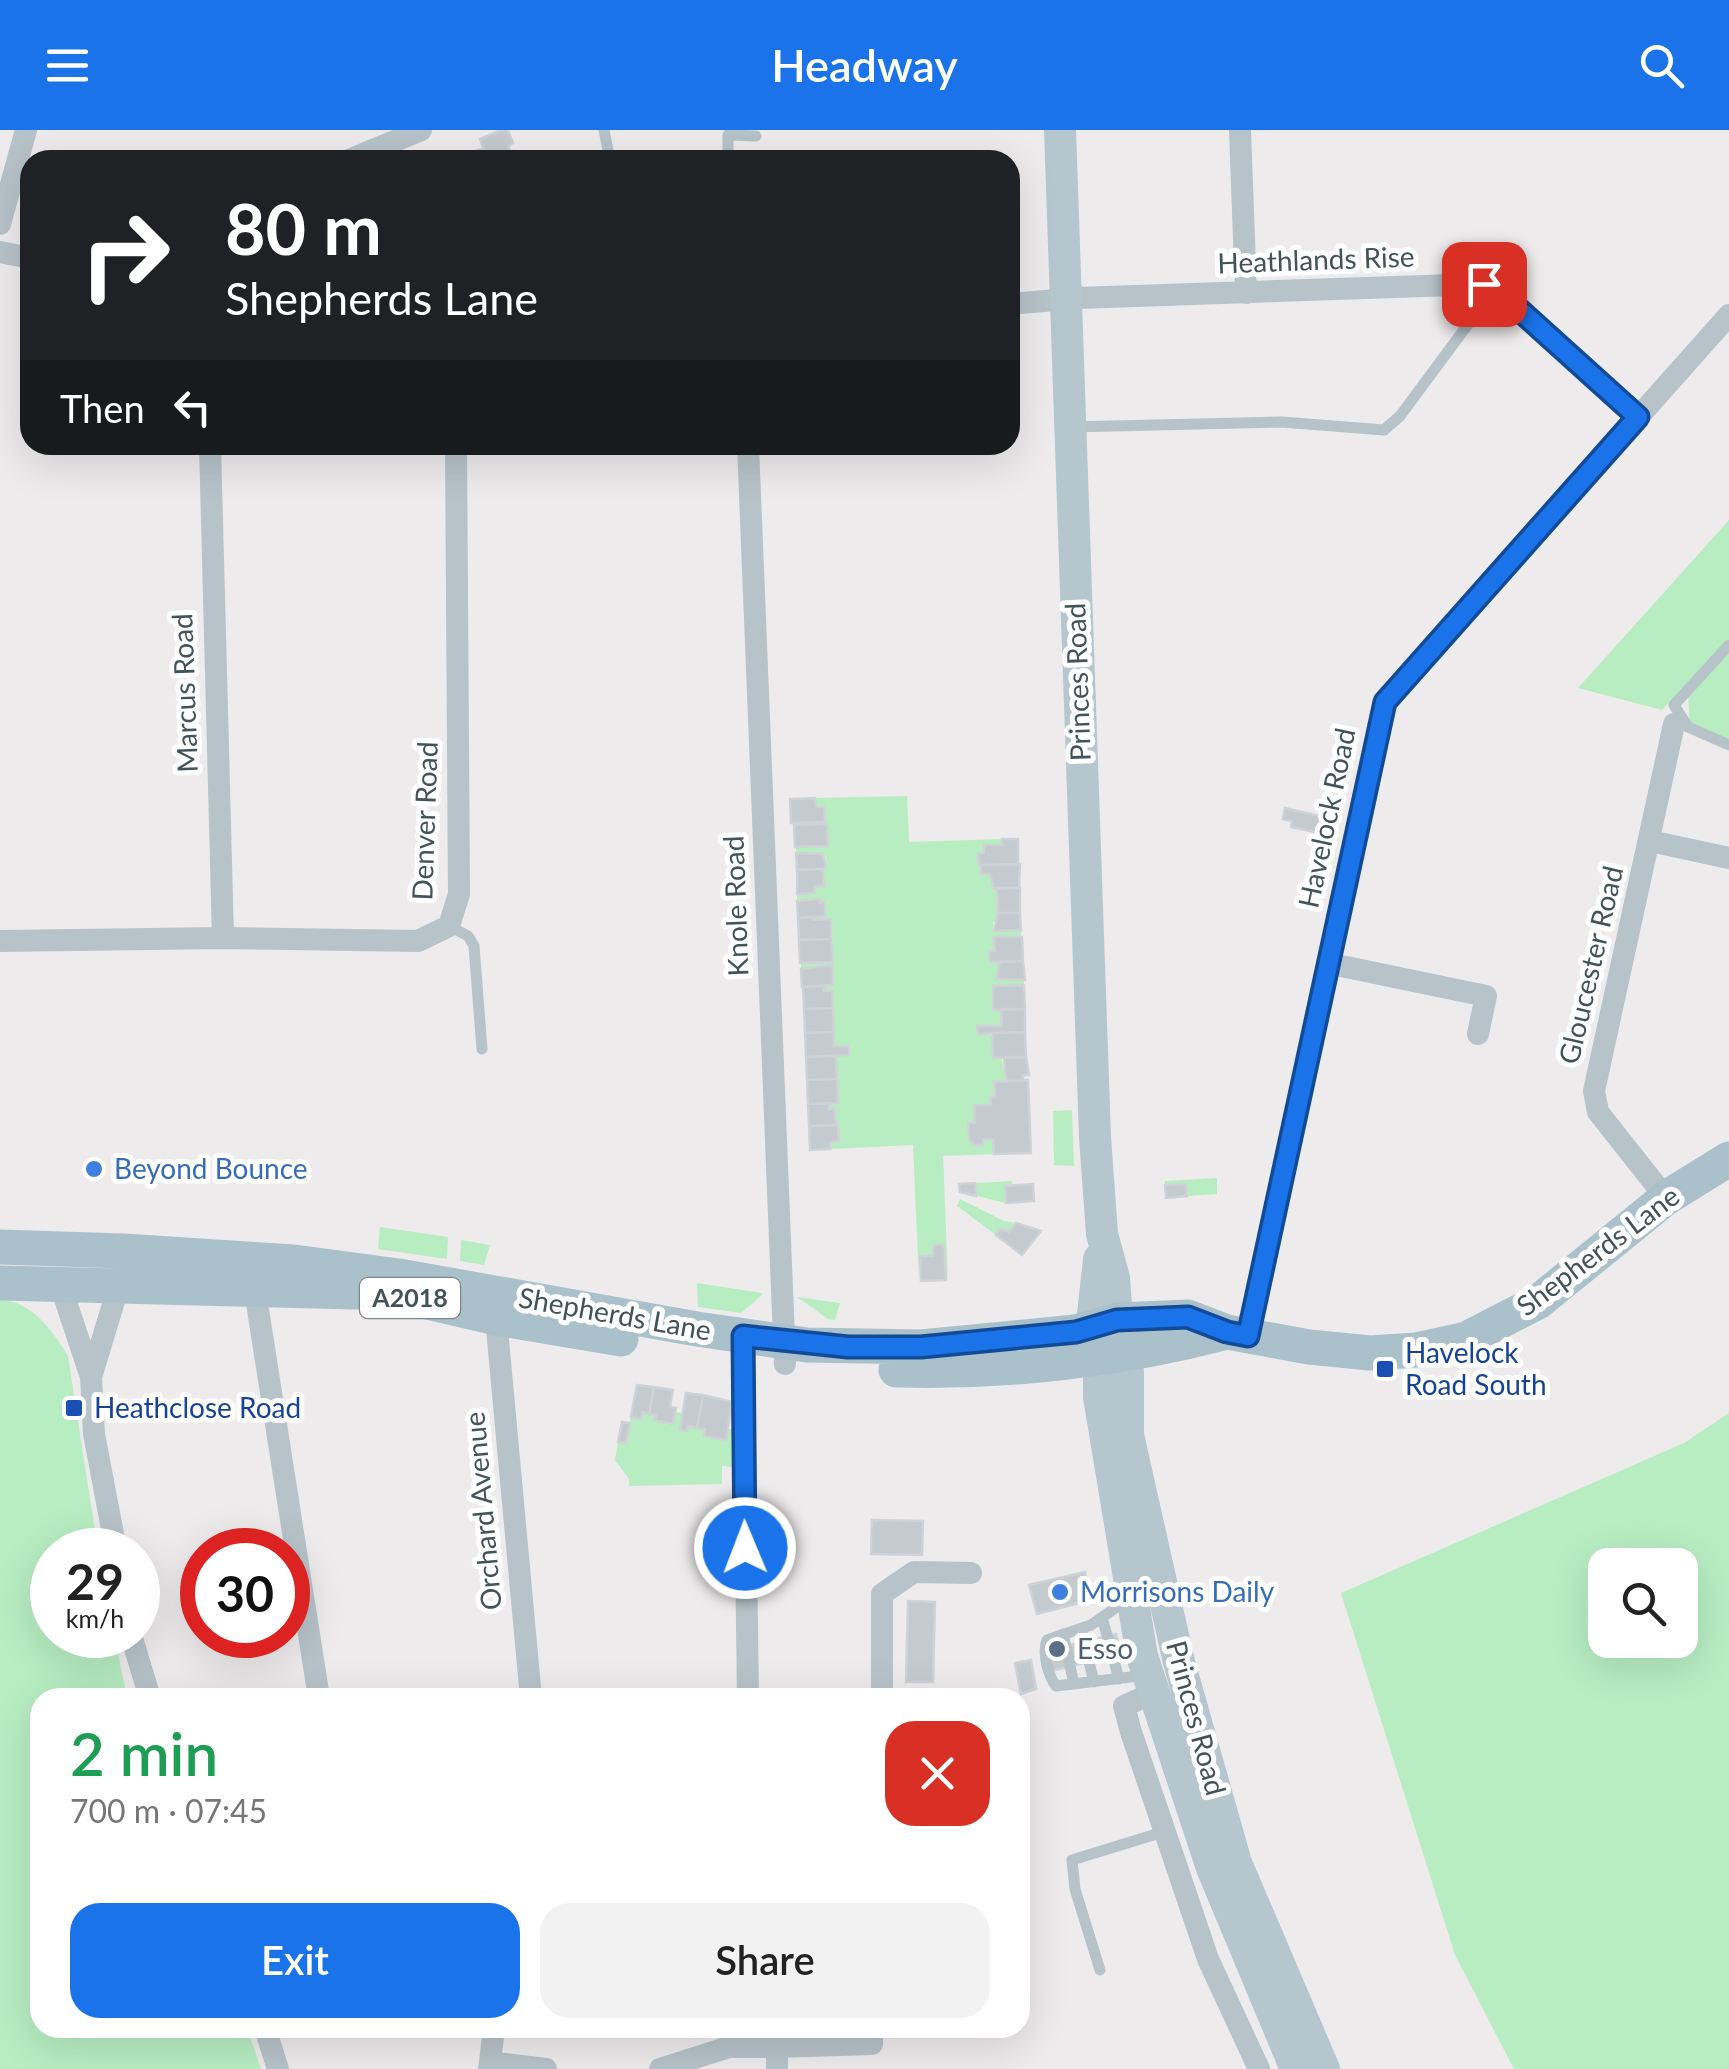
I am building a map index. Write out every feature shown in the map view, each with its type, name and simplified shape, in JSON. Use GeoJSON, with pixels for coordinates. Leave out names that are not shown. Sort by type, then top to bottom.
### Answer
{"type":"FeatureCollection","features":[{"type":"Feature","properties":{"kind":"main road","name":"Princes Road"},"geometry":{"type":"LineString","coordinates":[[1060,130],[1094,1106],[1108,1338],[1128,1435],[1146,1594],[1140,1682],[1296,2069]]}},
{"type":"Feature","properties":{"kind":"main road","name":"Shepherds Lane"},"geometry":{"type":"LineString","coordinates":[[252,1273],[334,1290],[408,1298],[496,1318],[786,1353],[848,1347],[921,1347],[1076,1332],[1108,1338],[1188,1317],[1238,1334],[1370,1353],[1416,1350],[1466,1339],[1538,1302],[1666,1198],[1729,1159]]}},
{"type":"Feature","properties":{"kind":"main road","name":"Shepherds Lane"},"geometry":{"type":"LineString","coordinates":[[6,1248],[122,1268],[399,1276],[743,1348]]}},
{"type":"Feature","properties":{"kind":"main road","name":"Shepherds Lane"},"geometry":{"type":"LineString","coordinates":[[0,1284],[60,1284],[122,1268]]}},
{"type":"Feature","properties":{"kind":"main road","name":"Princes Road"},"geometry":{"type":"LineString","coordinates":[[1146,1594],[1179,1662],[1236,1863],[1324,2069]]}},
{"type":"Feature","properties":{"kind":"street"},"geometry":{"type":"LineString","coordinates":[[373,150],[421,130]]}},
{"type":"Feature","properties":{"kind":"street"},"geometry":{"type":"LineString","coordinates":[[1240,130],[1246,292]]}},
{"type":"Feature","properties":{"kind":"street"},"geometry":{"type":"LineString","coordinates":[[0,224],[20,152]]}},
{"type":"Feature","properties":{"kind":"street","name":"Heathlands Rise"},"geometry":{"type":"LineString","coordinates":[[1020,303],[1484,284],[1495,288]]}},
{"type":"Feature","properties":{"kind":"street"},"geometry":{"type":"LineString","coordinates":[[1495,288],[1638,417]]}},
{"type":"Feature","properties":{"kind":"street","name":"Havelock Road"},"geometry":{"type":"LineString","coordinates":[[1238,1334],[1385,702],[1729,316]]}},
{"type":"Feature","properties":{"kind":"street","name":"Marcus Road"},"geometry":{"type":"LineString","coordinates":[[210,455],[223,938]]}},
{"type":"Feature","properties":{"kind":"street","name":"Denver Road"},"geometry":{"type":"LineString","coordinates":[[0,941],[418,941],[449,926],[459,894],[456,455]]}},
{"type":"Feature","properties":{"kind":"street","name":"Knole Road"},"geometry":{"type":"LineString","coordinates":[[748,455],[778,1253],[786,1353]]}},
{"type":"Feature","properties":{"kind":"street","name":"Gloucester Road"},"geometry":{"type":"LineString","coordinates":[[1666,1198],[1598,1112],[1594,1092],[1674,724]]}},
{"type":"Feature","properties":{"kind":"street"},"geometry":{"type":"LineString","coordinates":[[1650,842],[1729,858]]}},
{"type":"Feature","properties":{"kind":"street"},"geometry":{"type":"LineString","coordinates":[[1327,962],[1486,996],[1478,1034]]}},
{"type":"Feature","properties":{"kind":"street"},"geometry":{"type":"LineString","coordinates":[[6,1248],[60,1284],[90,1377],[94,1434],[112,1528]]}},
{"type":"Feature","properties":{"kind":"street"},"geometry":{"type":"LineString","coordinates":[[90,1377],[122,1268]]}},
{"type":"Feature","properties":{"kind":"street"},"geometry":{"type":"LineString","coordinates":[[252,1273],[317,1688]]}},
{"type":"Feature","properties":{"kind":"street","name":"Orchard Avenue"},"geometry":{"type":"LineString","coordinates":[[496,1318],[530,1688]]}},
{"type":"Feature","properties":{"kind":"street"},"geometry":{"type":"LineString","coordinates":[[743,1348],[748,1688]]}},
{"type":"Feature","properties":{"kind":"street"},"geometry":{"type":"LineString","coordinates":[[882,1688],[882,1594],[914,1572],[971,1573]]}},
{"type":"Feature","properties":{"kind":"street"},"geometry":{"type":"LineString","coordinates":[[138,1658],[147,1688]]}},
{"type":"Feature","properties":{"kind":"street","name":"Princes Road"},"geometry":{"type":"LineString","coordinates":[[1140,1682],[1124,1706],[1208,1959],[1259,2069]]}},
{"type":"Feature","properties":{"kind":"street"},"geometry":{"type":"LineString","coordinates":[[1232,2012],[1266,1996]]}},
{"type":"Feature","properties":{"kind":"street"},"geometry":{"type":"LineString","coordinates":[[268,2038],[278,2069]]}},
{"type":"Feature","properties":{"kind":"street"},"geometry":{"type":"LineString","coordinates":[[493,2038],[490,2065],[546,2069]]}},
{"type":"Feature","properties":{"kind":"street"},"geometry":{"type":"LineString","coordinates":[[660,2069],[729,2047],[777,2058],[872,2044],[872,2038]]}},
{"type":"Feature","properties":{"kind":"lane"},"geometry":{"type":"LineString","coordinates":[[728,150],[728,135],[756,136]]}},
{"type":"Feature","properties":{"kind":"lane"},"geometry":{"type":"LineString","coordinates":[[1069,428],[1282,422],[1384,430],[1400,416],[1495,288]]}},
{"type":"Feature","properties":{"kind":"lane"},"geometry":{"type":"LineString","coordinates":[[1729,645],[1674,705],[1688,727],[1729,745]]}},
{"type":"Feature","properties":{"kind":"lane"},"geometry":{"type":"LineString","coordinates":[[449,926],[468,936],[474,946],[482,1049]]}},
{"type":"Feature","properties":{"kind":"lane"},"geometry":{"type":"LineString","coordinates":[[1146,1594],[1081,1630],[1047,1640],[1044,1647],[1051,1680],[1056,1686],[1140,1682],[1179,1662]]}},
{"type":"Feature","properties":{"kind":"lane"},"geometry":{"type":"LineString","coordinates":[[1102,1617],[1140,1682]]}},
{"type":"Feature","properties":{"kind":"lane"},"geometry":{"type":"LineString","coordinates":[[1081,1630],[1094,1682]]}},
{"type":"Feature","properties":{"kind":"lane"},"geometry":{"type":"LineString","coordinates":[[1063,1634],[1074,1684]]}},
{"type":"Feature","properties":{"kind":"lane"},"geometry":{"type":"LineString","coordinates":[[1100,1970],[1075,1889],[1072,1860],[1164,1832]]}},
{"type":"Feature","properties":{"kind":"green space"},"geometry":{"type":"Polygon","coordinates":[[[1729,520],[1729,639],[1662,710],[1578,688],[1729,520]]]}},
{"type":"Feature","properties":{"kind":"green space"},"geometry":{"type":"Polygon","coordinates":[[[1729,651],[1729,741],[1690,724],[1688,695],[1729,651]]]}},
{"type":"Feature","properties":{"kind":"green space"},"geometry":{"type":"Polygon","coordinates":[[[907,796],[909,842],[1002,839],[1002,845],[984,845],[984,853],[979,854],[981,874],[990,874],[997,888],[998,922],[993,922],[994,930],[1021,930],[1021,937],[995,937],[995,951],[989,951],[990,961],[1000,962],[997,979],[1024,980],[1024,985],[993,986],[993,1009],[1001,1009],[1002,1026],[978,1026],[996,1043],[1006,1081],[995,1097],[990,1097],[991,1105],[974,1106],[975,1123],[968,1124],[969,1140],[982,1145],[983,1139],[993,1139],[994,1154],[943,1156],[948,1280],[944,1245],[933,1245],[933,1256],[920,1257],[919,1280],[913,1145],[830,1149],[830,1142],[839,1141],[835,1109],[829,1108],[829,1103],[838,1102],[836,1056],[849,1055],[849,1047],[834,1046],[832,992],[824,991],[824,986],[833,985],[832,965],[801,969],[801,963],[833,961],[831,919],[813,920],[825,916],[825,903],[819,899],[797,901],[797,894],[813,893],[814,887],[823,886],[823,872],[818,869],[826,867],[826,857],[796,853],[796,847],[828,845],[824,808],[816,807],[815,798],[907,796]]]}},
{"type":"Feature","properties":{"kind":"green space"},"geometry":{"type":"Polygon","coordinates":[[[1072,1110],[1074,1166],[1054,1165],[1053,1111],[1072,1110]]]}},
{"type":"Feature","properties":{"kind":"green space"},"geometry":{"type":"Polygon","coordinates":[[[1217,1178],[1217,1194],[1187,1196],[1186,1184],[1165,1185],[1165,1181],[1217,1178]]]}},
{"type":"Feature","properties":{"kind":"green space"},"geometry":{"type":"Polygon","coordinates":[[[1012,1181],[1012,1185],[1005,1186],[1006,1203],[960,1192],[959,1184],[1012,1181]]]}},
{"type":"Feature","properties":{"kind":"green space"},"geometry":{"type":"Polygon","coordinates":[[[960,1199],[1016,1223],[1009,1232],[1000,1229],[996,1235],[957,1206],[960,1199]]]}},
{"type":"Feature","properties":{"kind":"green space"},"geometry":{"type":"Polygon","coordinates":[[[380,1227],[448,1237],[447,1259],[378,1249],[380,1227]]]}},
{"type":"Feature","properties":{"kind":"green space"},"geometry":{"type":"Polygon","coordinates":[[[461,1240],[490,1245],[484,1265],[460,1261],[461,1240]]]}},
{"type":"Feature","properties":{"kind":"green space"},"geometry":{"type":"Polygon","coordinates":[[[697,1283],[762,1295],[741,1313],[698,1307],[697,1283]]]}},
{"type":"Feature","properties":{"kind":"green space"},"geometry":{"type":"Polygon","coordinates":[[[797,1297],[840,1303],[835,1320],[828,1319],[797,1297]]]}},
{"type":"Feature","properties":{"kind":"green space"},"geometry":{"type":"Polygon","coordinates":[[[0,1300],[31,1311],[49,1328],[68,1356],[95,1528],[30,1528],[30,1658],[119,1658],[125,1688],[30,1688],[30,2038],[250,2038],[261,2069],[0,2069],[0,1300]]]}},
{"type":"Feature","properties":{"kind":"green space"},"geometry":{"type":"Polygon","coordinates":[[[643,1412],[673,1424],[675,1412],[683,1413],[680,1430],[687,1431],[688,1426],[705,1429],[704,1436],[725,1440],[728,1429],[735,1429],[735,1467],[722,1466],[722,1484],[629,1486],[629,1479],[615,1460],[622,1422],[630,1423],[631,1417],[641,1419],[643,1412]]]}},
{"type":"Feature","properties":{"kind":"green space"},"geometry":{"type":"Polygon","coordinates":[[[1729,1413],[1729,2069],[1514,2069],[1455,1955],[1341,1593],[1684,1443],[1729,1413]]]}},
{"type":"Feature","properties":{"kind":"building"},"geometry":{"type":"Polygon","coordinates":[[[508,130],[513,143],[508,146],[509,150],[478,150],[483,148],[480,139],[508,130]]]}},
{"type":"Feature","properties":{"kind":"building"},"geometry":{"type":"Polygon","coordinates":[[[815,798],[816,807],[824,807],[825,822],[791,823],[790,799],[815,798]]]}},
{"type":"Feature","properties":{"kind":"building"},"geometry":{"type":"Polygon","coordinates":[[[1285,808],[1328,818],[1324,834],[1291,827],[1292,821],[1283,819],[1285,808]]]}},
{"type":"Feature","properties":{"kind":"building"},"geometry":{"type":"Polygon","coordinates":[[[827,824],[828,846],[795,847],[794,825],[827,824]]]}},
{"type":"Feature","properties":{"kind":"building"},"geometry":{"type":"Polygon","coordinates":[[[1002,839],[1018,839],[1018,865],[979,865],[978,853],[984,853],[984,845],[1002,845],[1002,839]]]}},
{"type":"Feature","properties":{"kind":"building"},"geometry":{"type":"Polygon","coordinates":[[[796,853],[823,854],[826,866],[797,870],[796,853]]]}},
{"type":"Feature","properties":{"kind":"building"},"geometry":{"type":"Polygon","coordinates":[[[1020,864],[1019,888],[994,889],[990,874],[981,874],[981,865],[1020,864]]]}},
{"type":"Feature","properties":{"kind":"building"},"geometry":{"type":"Polygon","coordinates":[[[797,870],[823,871],[824,886],[814,887],[814,893],[797,894],[797,870]]]}},
{"type":"Feature","properties":{"kind":"building"},"geometry":{"type":"Polygon","coordinates":[[[997,888],[1020,888],[1020,913],[998,913],[997,888]]]}},
{"type":"Feature","properties":{"kind":"building"},"geometry":{"type":"Polygon","coordinates":[[[820,899],[820,903],[825,902],[825,916],[798,918],[797,901],[820,899]]]}},
{"type":"Feature","properties":{"kind":"building"},"geometry":{"type":"Polygon","coordinates":[[[998,913],[1020,913],[1021,930],[994,931],[998,913]]]}},
{"type":"Feature","properties":{"kind":"building"},"geometry":{"type":"Polygon","coordinates":[[[798,918],[831,919],[831,939],[799,940],[798,918]]]}},
{"type":"Feature","properties":{"kind":"building"},"geometry":{"type":"Polygon","coordinates":[[[994,937],[1022,937],[1023,961],[990,962],[989,951],[995,951],[994,937]]]}},
{"type":"Feature","properties":{"kind":"building"},"geometry":{"type":"Polygon","coordinates":[[[831,939],[833,962],[800,963],[799,940],[831,939]]]}},
{"type":"Feature","properties":{"kind":"building"},"geometry":{"type":"Polygon","coordinates":[[[1023,961],[1025,980],[996,979],[1000,962],[1023,961]]]}},
{"type":"Feature","properties":{"kind":"building"},"geometry":{"type":"Polygon","coordinates":[[[832,965],[833,985],[802,987],[801,969],[832,965]]]}},
{"type":"Feature","properties":{"kind":"building"},"geometry":{"type":"Polygon","coordinates":[[[1024,985],[1025,1009],[993,1010],[993,986],[1024,985]]]}},
{"type":"Feature","properties":{"kind":"building"},"geometry":{"type":"Polygon","coordinates":[[[824,986],[824,991],[832,991],[833,1008],[804,1009],[803,987],[824,986]]]}},
{"type":"Feature","properties":{"kind":"building"},"geometry":{"type":"Polygon","coordinates":[[[833,1008],[834,1032],[805,1033],[804,1009],[833,1008]]]}},
{"type":"Feature","properties":{"kind":"building"},"geometry":{"type":"Polygon","coordinates":[[[1001,1009],[1025,1009],[1025,1032],[978,1034],[977,1026],[1002,1026],[1001,1009]]]}},
{"type":"Feature","properties":{"kind":"building"},"geometry":{"type":"Polygon","coordinates":[[[834,1032],[834,1046],[849,1046],[849,1055],[806,1057],[805,1033],[834,1032]]]}},
{"type":"Feature","properties":{"kind":"building"},"geometry":{"type":"Polygon","coordinates":[[[1025,1032],[1026,1057],[993,1058],[992,1033],[1025,1032]]]}},
{"type":"Feature","properties":{"kind":"building"},"geometry":{"type":"Polygon","coordinates":[[[836,1056],[837,1079],[807,1080],[806,1057],[836,1056]]]}},
{"type":"Feature","properties":{"kind":"building"},"geometry":{"type":"Polygon","coordinates":[[[1004,1057],[1026,1057],[1029,1075],[1023,1075],[1023,1081],[1006,1081],[1004,1057]]]}},
{"type":"Feature","properties":{"kind":"building"},"geometry":{"type":"Polygon","coordinates":[[[837,1079],[838,1103],[808,1104],[807,1080],[837,1079]]]}},
{"type":"Feature","properties":{"kind":"building"},"geometry":{"type":"Polygon","coordinates":[[[1028,1080],[1031,1153],[994,1154],[993,1139],[983,1139],[983,1145],[969,1140],[968,1123],[975,1123],[974,1105],[991,1105],[994,1082],[1028,1080]]]}},
{"type":"Feature","properties":{"kind":"building"},"geometry":{"type":"Polygon","coordinates":[[[829,1103],[829,1109],[835,1108],[836,1125],[809,1126],[808,1104],[829,1103]]]}},
{"type":"Feature","properties":{"kind":"building"},"geometry":{"type":"Polygon","coordinates":[[[838,1125],[839,1141],[830,1142],[830,1149],[810,1150],[809,1126],[838,1125]]]}},
{"type":"Feature","properties":{"kind":"building"},"geometry":{"type":"Polygon","coordinates":[[[975,1183],[976,1196],[960,1192],[959,1184],[975,1183]]]}},
{"type":"Feature","properties":{"kind":"building"},"geometry":{"type":"Polygon","coordinates":[[[1033,1184],[1034,1201],[1006,1203],[1005,1186],[1033,1184]]]}},
{"type":"Feature","properties":{"kind":"building"},"geometry":{"type":"Polygon","coordinates":[[[1186,1184],[1187,1196],[1166,1198],[1165,1185],[1186,1184]]]}},
{"type":"Feature","properties":{"kind":"building"},"geometry":{"type":"Polygon","coordinates":[[[1016,1223],[1041,1231],[1022,1255],[996,1235],[1000,1229],[1009,1232],[1016,1223]]]}},
{"type":"Feature","properties":{"kind":"building"},"geometry":{"type":"Polygon","coordinates":[[[933,1245],[944,1245],[946,1280],[921,1281],[920,1256],[933,1256],[933,1245]]]}},
{"type":"Feature","properties":{"kind":"building"},"geometry":{"type":"Polygon","coordinates":[[[637,1385],[654,1387],[649,1414],[643,1412],[641,1419],[631,1417],[637,1385]]]}},
{"type":"Feature","properties":{"kind":"building"},"geometry":{"type":"Polygon","coordinates":[[[654,1387],[673,1390],[673,1424],[655,1420],[656,1415],[649,1414],[654,1387]]]}},
{"type":"Feature","properties":{"kind":"building"},"geometry":{"type":"Polygon","coordinates":[[[686,1393],[703,1395],[697,1428],[688,1426],[687,1431],[680,1430],[686,1393]]]}},
{"type":"Feature","properties":{"kind":"building"},"geometry":{"type":"Polygon","coordinates":[[[703,1395],[732,1402],[726,1440],[704,1436],[705,1429],[697,1428],[703,1395]]]}},
{"type":"Feature","properties":{"kind":"building"},"geometry":{"type":"Polygon","coordinates":[[[622,1422],[630,1423],[626,1443],[618,1442],[622,1422]]]}},
{"type":"Feature","properties":{"kind":"building"},"geometry":{"type":"Polygon","coordinates":[[[872,1520],[923,1521],[922,1555],[871,1554],[872,1520]]]}},
{"type":"Feature","properties":{"kind":"building","name":"Morrisons Daily"},"geometry":{"type":"Polygon","coordinates":[[[1085,1572],[1091,1600],[1037,1614],[1029,1585],[1085,1572]]]}},
{"type":"Feature","properties":{"kind":"building"},"geometry":{"type":"Polygon","coordinates":[[[908,1601],[935,1602],[933,1682],[906,1682],[908,1601]]]}},
{"type":"Feature","properties":{"kind":"building"},"geometry":{"type":"Polygon","coordinates":[[[1116,1634],[1121,1654],[1047,1672],[1042,1652],[1116,1634]]]}},
{"type":"Feature","properties":{"kind":"building"},"geometry":{"type":"Polygon","coordinates":[[[1031,1660],[1036,1689],[1020,1688],[1015,1663],[1031,1660]]]}},
{"type":"Feature","properties":{"kind":"place","name":"Beyond Bounce"},"geometry":{"type":"Point","coordinates":[94,1169]}},
{"type":"Feature","properties":{"kind":"place","name":"Havelock Road South"},"geometry":{"type":"Point","coordinates":[1385,1369]}},
{"type":"Feature","properties":{"kind":"place","name":"Heathclose Road"},"geometry":{"type":"Point","coordinates":[74,1408]}},
{"type":"Feature","properties":{"kind":"place","name":"Morrisons Daily"},"geometry":{"type":"Point","coordinates":[1060,1592]}},
{"type":"Feature","properties":{"kind":"place","name":"Esso"},"geometry":{"type":"Point","coordinates":[1057,1649]}},
{"type":"Feature","properties":{"kind":"route"},"geometry":{"type":"LineString","coordinates":[[745,1548],[743,1336],[848,1347],[921,1347],[1076,1332],[1092,1324],[1117,1320],[1188,1317],[1248,1336],[1385,702],[1638,417],[1495,288],[1484,284]]}}]}
